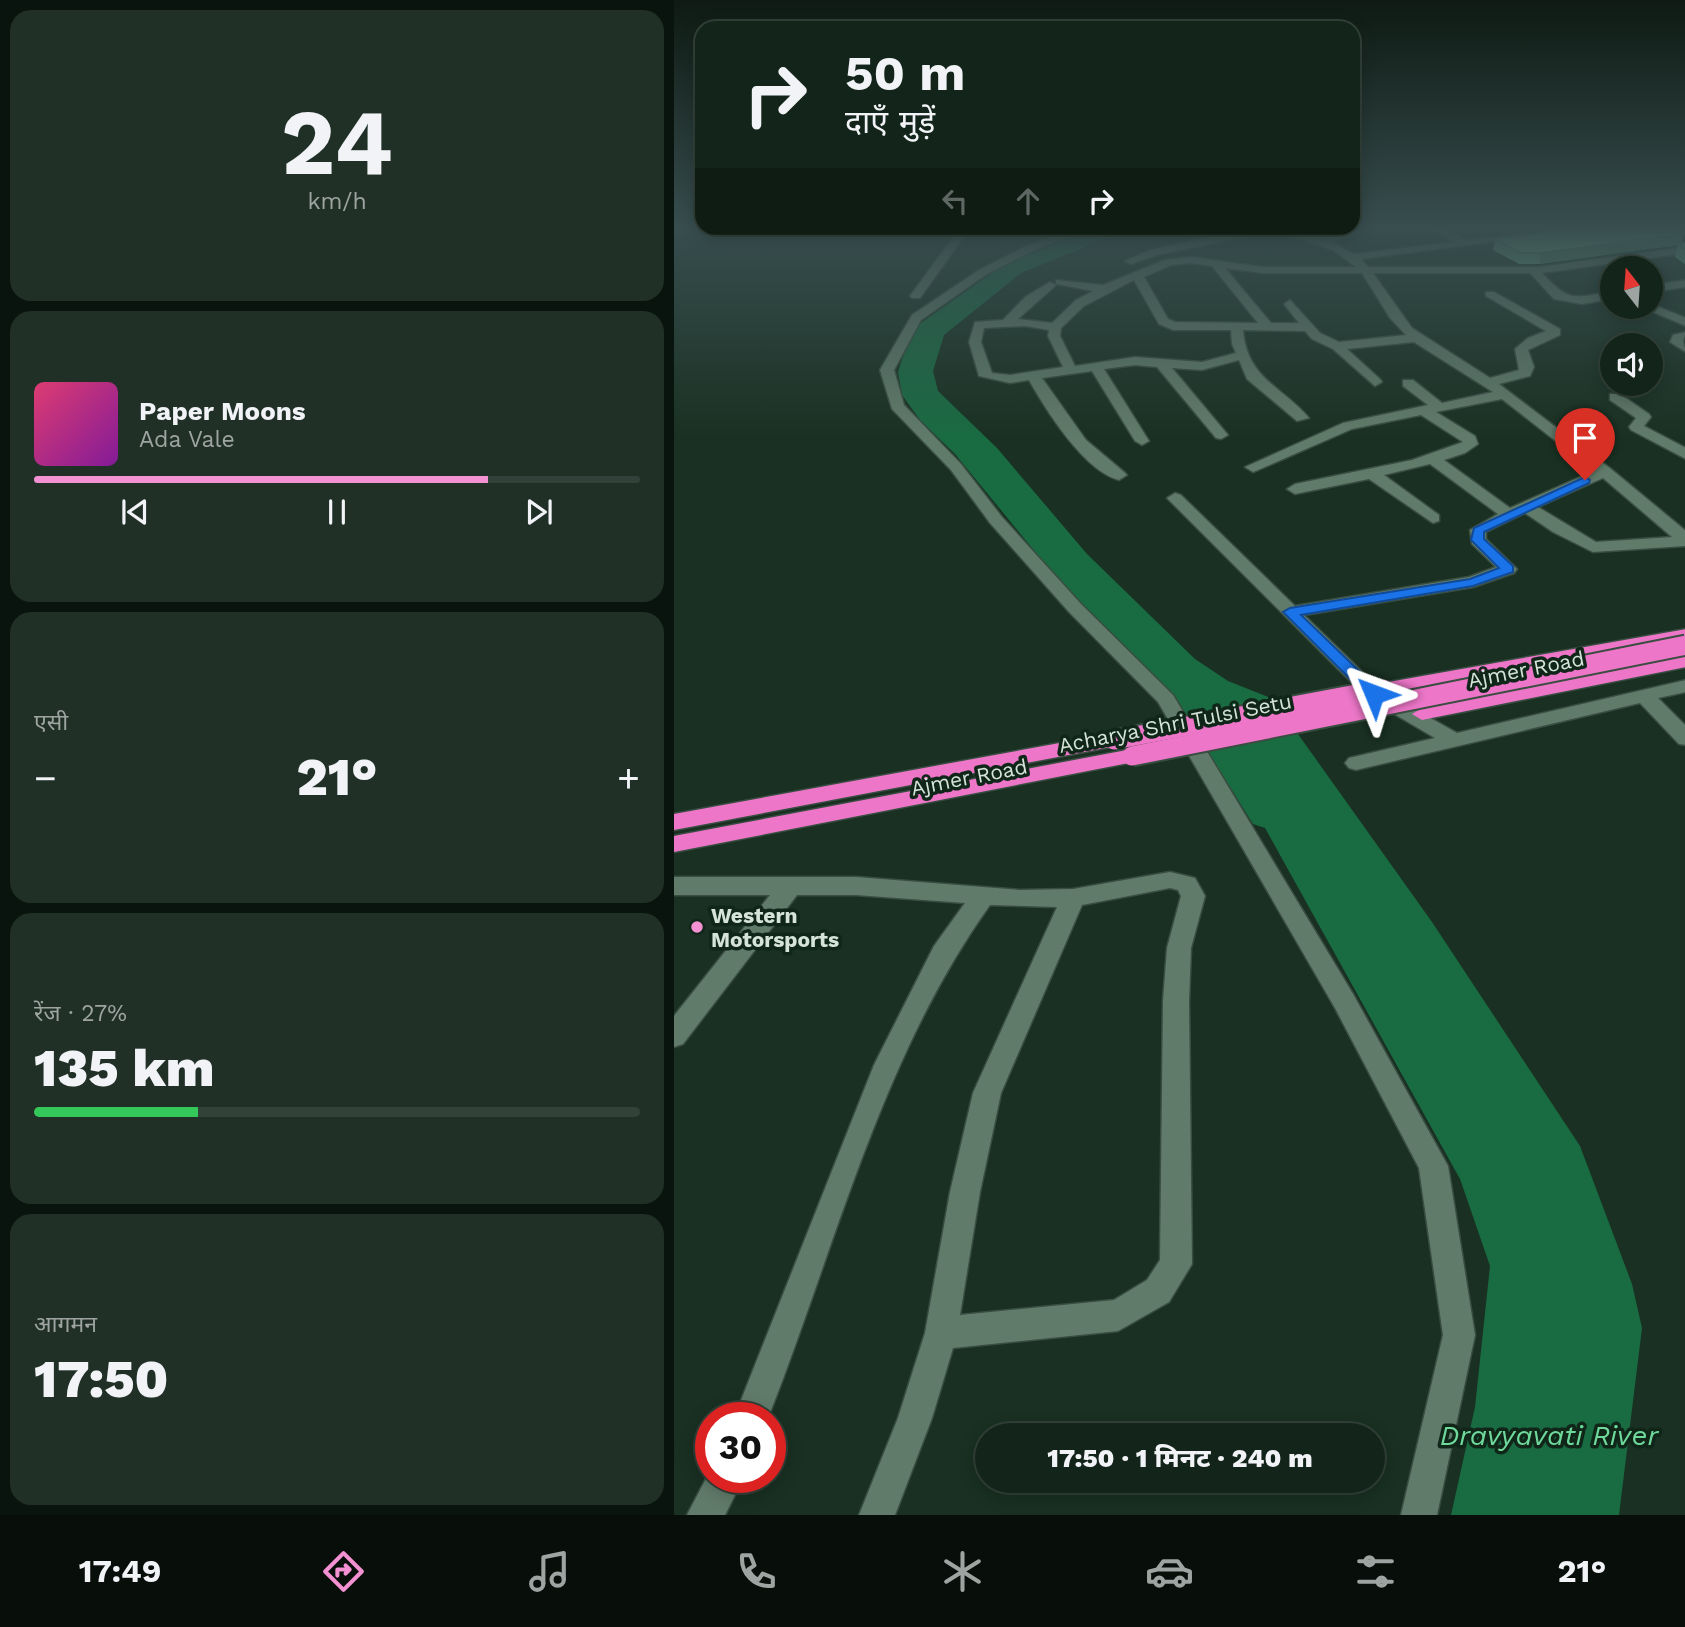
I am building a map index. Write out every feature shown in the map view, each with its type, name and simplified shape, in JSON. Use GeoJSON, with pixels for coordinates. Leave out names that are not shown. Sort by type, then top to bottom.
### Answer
{"type":"FeatureCollection","features":[{"type":"Feature","properties":{"kind":"highway","name":"Ajmer Road"},"geometry":{"type":"LineString","coordinates":[[674,822],[1685,634]]}},
{"type":"Feature","properties":{"kind":"highway","name":"Acharya Shri Tulsi Setu"},"geometry":{"type":"LineString","coordinates":[[674,844],[1456,693],[1685,645]]}},
{"type":"Feature","properties":{"kind":"highway","name":"Ajmer Road"},"geometry":{"type":"LineString","coordinates":[[674,857],[1124,772],[1685,661]]}},
{"type":"Feature","properties":{"kind":"street"},"geometry":{"type":"LineString","coordinates":[[946,298],[916,318],[887,370],[897,406],[956,467],[996,520],[1075,608],[1166,699],[1344,1001],[1433,1166],[1459,1335],[1419,1515]]}},
{"type":"Feature","properties":{"kind":"street"},"geometry":{"type":"LineString","coordinates":[[1008,322],[1033,298]]}},
{"type":"Feature","properties":{"kind":"street"},"geometry":{"type":"LineString","coordinates":[[1070,369],[1054,336],[1055,327],[1089,298]]}},
{"type":"Feature","properties":{"kind":"street"},"geometry":{"type":"LineString","coordinates":[[1150,298],[1163,321],[1173,326],[1193,329],[1306,327]]}},
{"type":"Feature","properties":{"kind":"street"},"geometry":{"type":"LineString","coordinates":[[1244,298],[1269,328]]}},
{"type":"Feature","properties":{"kind":"street"},"geometry":{"type":"LineString","coordinates":[[1381,298],[1389,311],[1416,338],[1505,394],[1606,472],[1685,540]]}},
{"type":"Feature","properties":{"kind":"street"},"geometry":{"type":"LineString","coordinates":[[1488,383],[1524,373],[1527,367],[1521,349],[1532,341],[1556,332],[1495,298]]}},
{"type":"Feature","properties":{"kind":"street"},"geometry":{"type":"LineString","coordinates":[[1564,298],[1582,300],[1596,298]]}},
{"type":"Feature","properties":{"kind":"street"},"geometry":{"type":"LineString","coordinates":[[1290,304],[1306,327],[1316,336],[1337,346],[1375,382]]}},
{"type":"Feature","properties":{"kind":"street"},"geometry":{"type":"LineString","coordinates":[[1663,314],[1685,323]]}},
{"type":"Feature","properties":{"kind":"street"},"geometry":{"type":"LineString","coordinates":[[1055,327],[1008,322],[983,323],[977,327],[975,342],[982,368],[991,379],[1095,366],[1160,362],[1202,366],[1244,355]]}},
{"type":"Feature","properties":{"kind":"street"},"geometry":{"type":"LineString","coordinates":[[1237,329],[1238,344],[1252,376],[1302,418]]}},
{"type":"Feature","properties":{"kind":"street"},"geometry":{"type":"LineString","coordinates":[[1685,336],[1677,338],[1676,342],[1685,348]]}},
{"type":"Feature","properties":{"kind":"street"},"geometry":{"type":"LineString","coordinates":[[1337,346],[1416,338]]}},
{"type":"Feature","properties":{"kind":"street"},"geometry":{"type":"LineString","coordinates":[[1160,362],[1221,436]]}},
{"type":"Feature","properties":{"kind":"street"},"geometry":{"type":"LineString","coordinates":[[1095,366],[1142,441]]}},
{"type":"Feature","properties":{"kind":"street"},"geometry":{"type":"LineString","coordinates":[[1033,375],[1063,423],[1104,466],[1119,475]]}},
{"type":"Feature","properties":{"kind":"street"},"geometry":{"type":"LineString","coordinates":[[1295,489],[1466,449],[1471,444],[1470,439],[1433,410],[1408,383]]}},
{"type":"Feature","properties":{"kind":"street"},"geometry":{"type":"LineString","coordinates":[[1253,467],[1318,436],[1368,421],[1505,394]]}},
{"type":"Feature","properties":{"kind":"street"},"geometry":{"type":"LineString","coordinates":[[1615,397],[1644,417],[1636,426],[1646,435],[1685,455]]}},
{"type":"Feature","properties":{"kind":"street"},"geometry":{"type":"LineString","coordinates":[[1351,409],[1368,421]]}},
{"type":"Feature","properties":{"kind":"street"},"geometry":{"type":"LineString","coordinates":[[1431,458],[1511,516]]}},
{"type":"Feature","properties":{"kind":"street"},"geometry":{"type":"LineString","coordinates":[[1370,472],[1433,518]]}},
{"type":"Feature","properties":{"kind":"street"},"geometry":{"type":"LineString","coordinates":[[1290,612],[1473,582],[1508,569],[1478,540],[1478,530],[1606,472]]}},
{"type":"Feature","properties":{"kind":"street"},"geometry":{"type":"LineString","coordinates":[[1175,498],[1374,694],[1454,740]]}},
{"type":"Feature","properties":{"kind":"street"},"geometry":{"type":"LineString","coordinates":[[1526,506],[1559,529],[1593,547],[1685,540]]}},
{"type":"Feature","properties":{"kind":"street"},"geometry":{"type":"LineString","coordinates":[[1356,762],[1685,686]]}},
{"type":"Feature","properties":{"kind":"street"},"geometry":{"type":"LineString","coordinates":[[1645,696],[1685,739]]}},
{"type":"Feature","properties":{"kind":"street"},"geometry":{"type":"LineString","coordinates":[[674,886],[791,885],[983,897],[1073,898],[1170,880],[1187,884],[1193,896],[1179,948],[1176,1001],[1176,1264],[1158,1291],[1118,1315],[941,1333]]}},
{"type":"Feature","properties":{"kind":"street"},"geometry":{"type":"LineString","coordinates":[[674,1036],[791,885]]}},
{"type":"Feature","properties":{"kind":"street"},"geometry":{"type":"LineString","coordinates":[[758,1402],[790,1326],[836,1192],[888,1063],[944,951],[983,897]]}},
{"type":"Feature","properties":{"kind":"street"},"geometry":{"type":"LineString","coordinates":[[877,1515],[915,1418],[941,1333],[965,1192],[987,1093],[1073,898]]}},
{"type":"Feature","properties":{"kind":"street"},"geometry":{"type":"LineString","coordinates":[[705,1515],[717,1493]]}},
{"type":"Feature","properties":{"kind":"water","name":"Dravyavati River"},"geometry":{"type":"Polygon","coordinates":[[[957,298],[990,298],[944,335],[933,371],[938,391],[997,448],[1087,554],[1195,659],[1228,681],[1273,699],[1432,922],[1580,1146],[1632,1284],[1642,1328],[1619,1515],[1451,1515],[1475,1407],[1490,1266],[1460,1179],[1265,828],[1253,824],[1186,717],[1129,652],[1054,575],[955,454],[920,420],[902,395],[898,372],[910,335],[918,325],[957,298]]]}},
{"type":"Feature","properties":{"kind":"place","name":"Western Motorsports"},"geometry":{"type":"Point","coordinates":[697,927]}},
{"type":"Feature","properties":{"kind":"route"},"geometry":{"type":"LineString","coordinates":[[1374,694],[1290,612],[1473,582],[1508,569],[1478,540],[1478,530],[1585,480]]}}]}
